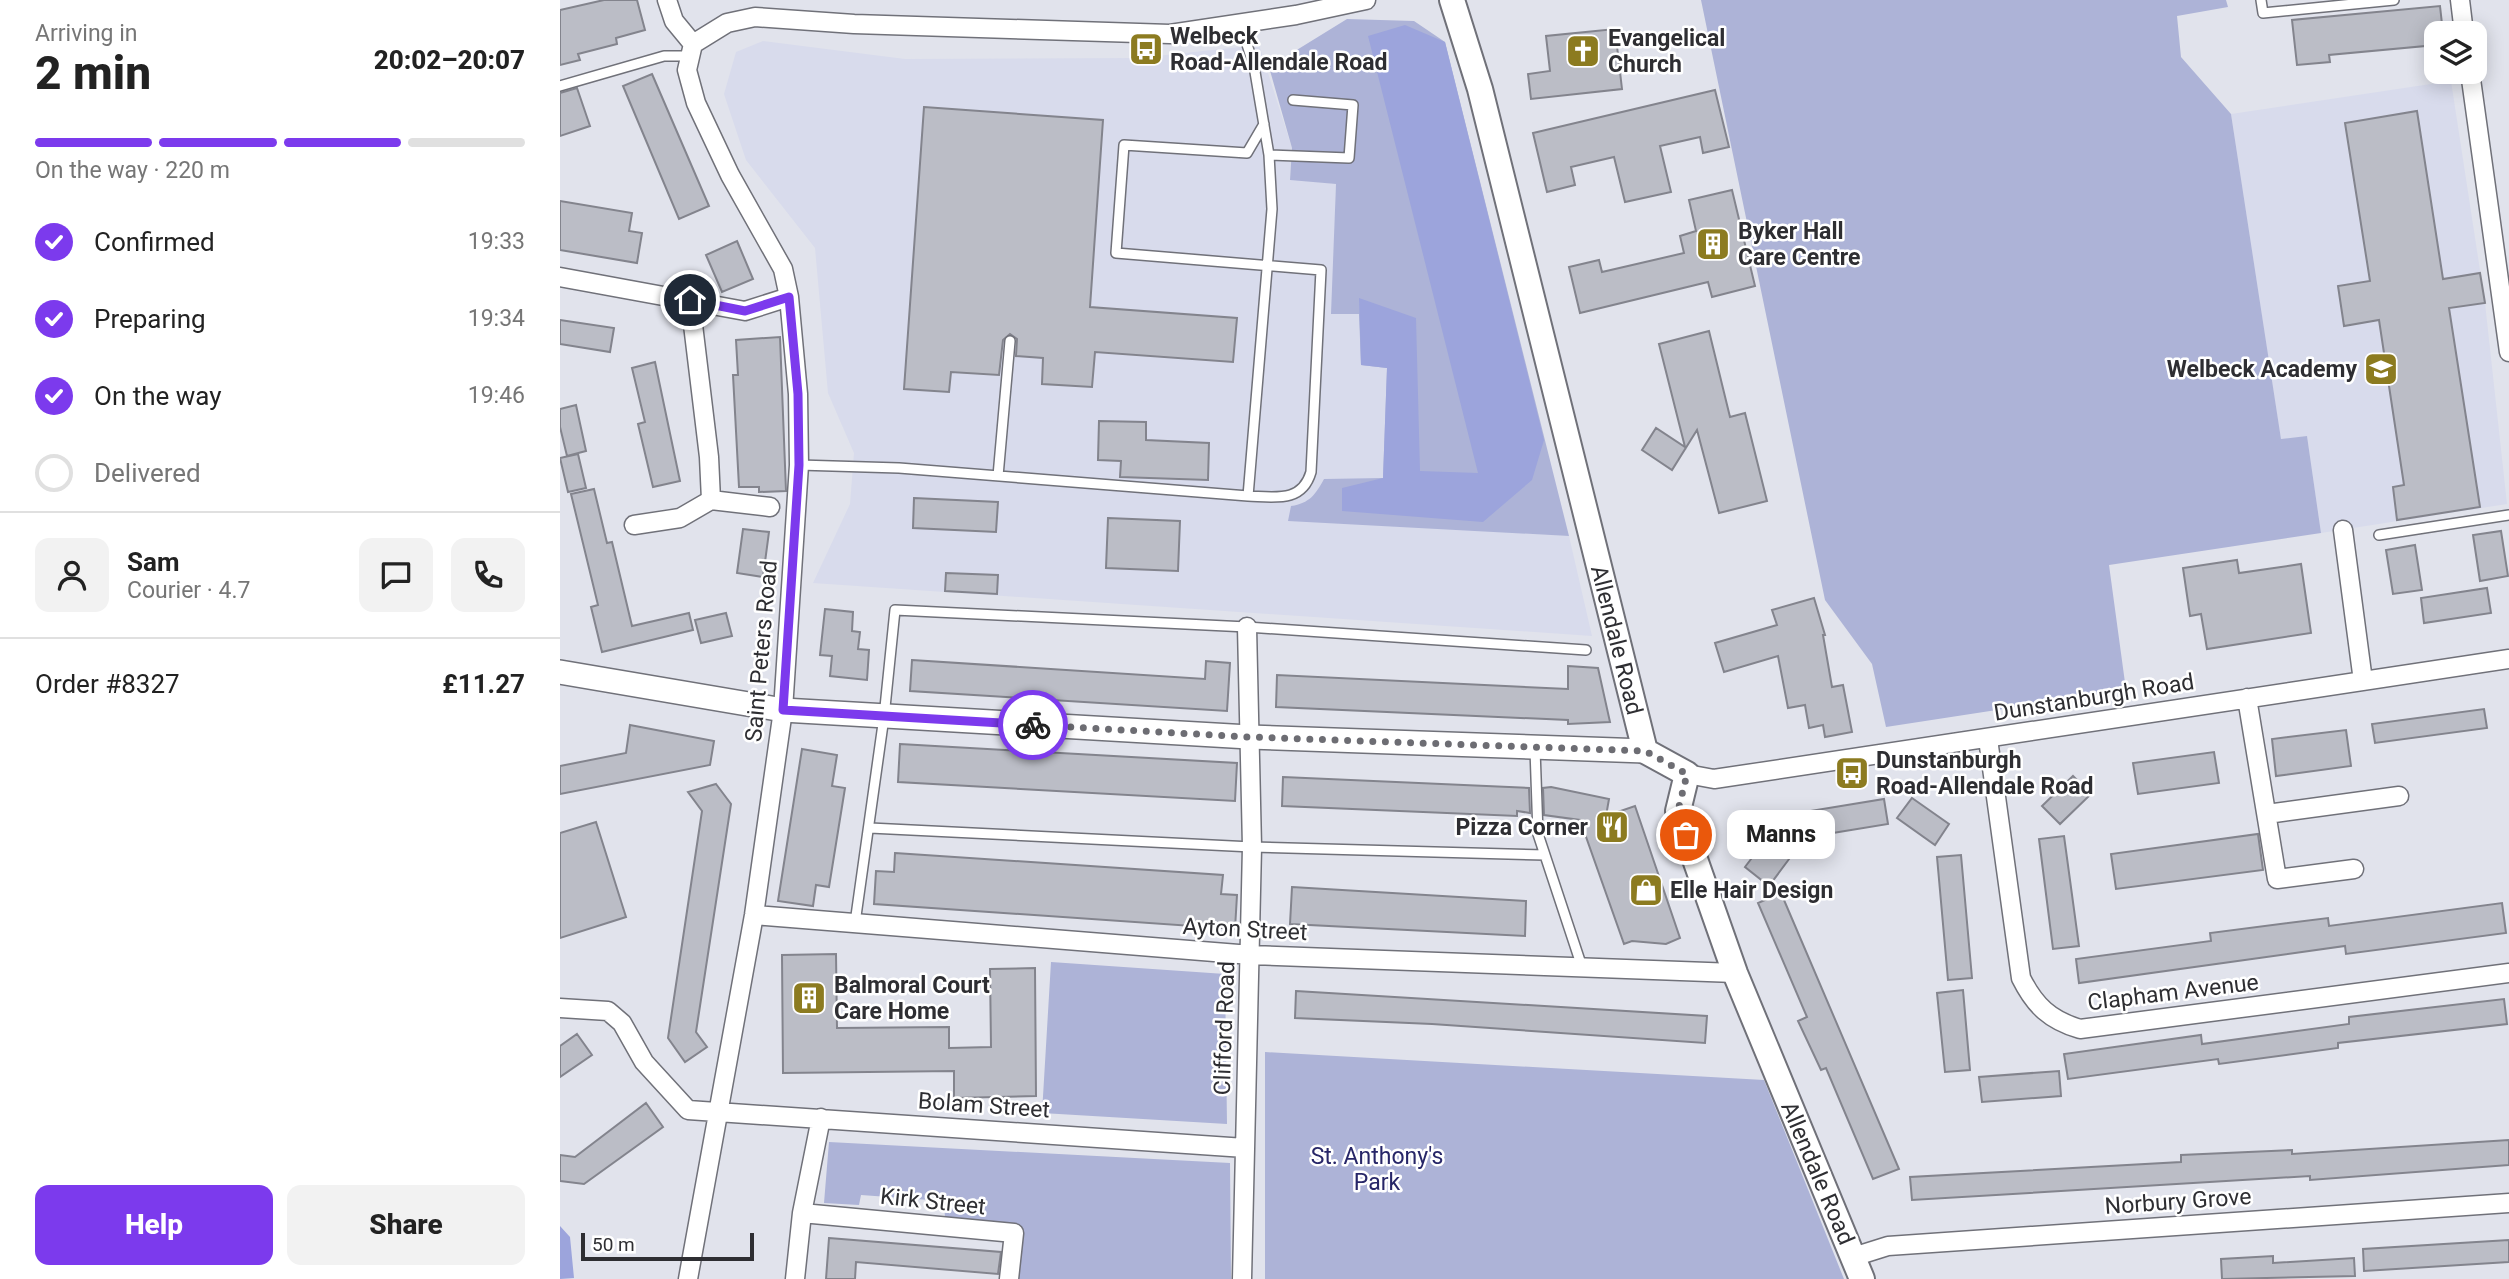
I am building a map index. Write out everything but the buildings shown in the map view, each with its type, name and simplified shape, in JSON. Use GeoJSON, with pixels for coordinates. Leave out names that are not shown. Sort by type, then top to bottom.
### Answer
{"type":"FeatureCollection","features":[{"type":"Feature","properties":{"kind":"main road","name":"Allendale Road"},"geometry":{"type":"LineString","coordinates":[[1452,0],[1480,89],[1645,751]]}},
{"type":"Feature","properties":{"kind":"main road"},"geometry":{"type":"LineString","coordinates":[[1645,751],[1687,774]]}},
{"type":"Feature","properties":{"kind":"main road","name":"Allendale Road"},"geometry":{"type":"LineString","coordinates":[[1687,774],[1678,811],[1735,973],[1857,1268]]}},
{"type":"Feature","properties":{"kind":"street"},"geometry":{"type":"LineString","coordinates":[[667,0],[674,21],[691,50],[727,23],[755,17],[854,24],[1170,34],[1240,23],[1294,7],[1366,0]]}},
{"type":"Feature","properties":{"kind":"street"},"geometry":{"type":"LineString","coordinates":[[2460,0],[2463,21]]}},
{"type":"Feature","properties":{"kind":"street","name":"Saint Peters Road"},"geometry":{"type":"LineString","coordinates":[[688,1279],[754,915],[783,710],[799,465],[798,394],[789,297],[783,268],[730,175],[696,103],[687,70],[691,50]]}},
{"type":"Feature","properties":{"kind":"street"},"geometry":{"type":"LineString","coordinates":[[2472,84],[2509,352]]}},
{"type":"Feature","properties":{"kind":"street"},"geometry":{"type":"LineString","coordinates":[[560,277],[745,311],[789,297]]}},
{"type":"Feature","properties":{"kind":"street"},"geometry":{"type":"LineString","coordinates":[[690,300],[709,457],[710,500]]}},
{"type":"Feature","properties":{"kind":"street"},"geometry":{"type":"LineString","coordinates":[[634,525],[680,518],[710,500],[770,507]]}},
{"type":"Feature","properties":{"kind":"street"},"geometry":{"type":"LineString","coordinates":[[2343,530],[2363,681]]}},
{"type":"Feature","properties":{"kind":"street","name":"Clifford Road"},"geometry":{"type":"LineString","coordinates":[[1242,1279],[1252,847],[1247,627]]}},
{"type":"Feature","properties":{"kind":"street","name":"Dunstanburgh Road"},"geometry":{"type":"LineString","coordinates":[[1687,774],[1714,779],[2509,659]]}},
{"type":"Feature","properties":{"kind":"street"},"geometry":{"type":"LineString","coordinates":[[560,672],[783,710],[1249,737],[1645,751]]}},
{"type":"Feature","properties":{"kind":"street"},"geometry":{"type":"LineString","coordinates":[[2247,698],[2277,879],[2354,869]]}},
{"type":"Feature","properties":{"kind":"street","name":"Clapham Avenue"},"geometry":{"type":"LineString","coordinates":[[1988,739],[2021,978],[2032,1001],[2055,1021],[2080,1029],[2509,973]]}},
{"type":"Feature","properties":{"kind":"street"},"geometry":{"type":"LineString","coordinates":[[2267,814],[2399,796]]}},
{"type":"Feature","properties":{"kind":"street","name":"Ayton Street"},"geometry":{"type":"LineString","coordinates":[[754,915],[1251,955],[1735,973]]}},
{"type":"Feature","properties":{"kind":"street","name":"Bolam Street"},"geometry":{"type":"LineString","coordinates":[[560,1008],[608,1011],[622,1023],[644,1062],[688,1110],[1245,1148]]}},
{"type":"Feature","properties":{"kind":"street"},"geometry":{"type":"LineString","coordinates":[[795,1279],[802,1213],[821,1118]]}},
{"type":"Feature","properties":{"kind":"street","name":"Norbury Grove"},"geometry":{"type":"LineString","coordinates":[[1857,1268],[1888,1246],[2509,1203]]}},
{"type":"Feature","properties":{"kind":"street","name":"Kirk Street"},"geometry":{"type":"LineString","coordinates":[[802,1213],[1014,1233],[1009,1279]]}},
{"type":"Feature","properties":{"kind":"lane"},"geometry":{"type":"LineString","coordinates":[[2261,0],[2263,13],[2393,0]]}},
{"type":"Feature","properties":{"kind":"lane"},"geometry":{"type":"LineString","coordinates":[[1240,23],[1254,66],[1264,124],[1272,209],[1248,496]]}},
{"type":"Feature","properties":{"kind":"lane"},"geometry":{"type":"LineString","coordinates":[[560,86],[691,50]]}},
{"type":"Feature","properties":{"kind":"lane"},"geometry":{"type":"LineString","coordinates":[[1269,155],[1349,158],[1353,105],[1293,100]]}},
{"type":"Feature","properties":{"kind":"lane"},"geometry":{"type":"LineString","coordinates":[[799,465],[899,468],[1248,496],[1291,497],[1307,484],[1311,472],[1321,270],[1116,253],[1124,145],[1247,153],[1264,124]]}},
{"type":"Feature","properties":{"kind":"lane"},"geometry":{"type":"LineString","coordinates":[[998,476],[1010,341]]}},
{"type":"Feature","properties":{"kind":"lane"},"geometry":{"type":"LineString","coordinates":[[2379,535],[2509,515]]}},
{"type":"Feature","properties":{"kind":"lane"},"geometry":{"type":"LineString","coordinates":[[855,923],[870,828],[895,610],[1247,627],[1586,650]]}},
{"type":"Feature","properties":{"kind":"lane"},"geometry":{"type":"LineString","coordinates":[[1535,748],[1538,834],[1582,967]]}},
{"type":"Feature","properties":{"kind":"lane"},"geometry":{"type":"LineString","coordinates":[[870,828],[1252,847],[1545,855]]}},
{"type":"Feature","properties":{"kind":"shaded area"},"geometry":{"type":"Polygon","coordinates":[[[1405,25],[1445,42],[1544,440],[1532,480],[1483,522],[1342,511],[1342,488],[1383,478],[1387,368],[1361,365],[1359,298],[1416,318],[1420,471],[1478,473],[1368,36],[1405,25]]]}},
{"type":"Feature","properties":{"kind":"shaded area"},"geometry":{"type":"Polygon","coordinates":[[[763,41],[905,59],[1138,58],[1259,45],[1292,148],[1290,179],[1336,184],[1332,314],[1359,314],[1387,368],[1383,479],[1324,479],[1315,495],[1305,504],[1291,506],[1488,531],[1569,536],[1592,636],[813,583],[850,504],[854,453],[828,393],[815,248],[746,160],[724,94],[736,52],[763,41]]]}},
{"type":"Feature","properties":{"kind":"shaded area","name":"Welbeck Academy"},"geometry":{"type":"Polygon","coordinates":[[[2431,84],[2451,84],[2485,303],[2507,504],[2321,533],[2307,436],[2281,440],[2231,114],[2431,84]]]}},
{"type":"Feature","properties":{"kind":"shaded area"},"geometry":{"type":"Polygon","coordinates":[[[560,1226],[570,1237],[574,1278],[560,1279],[560,1226]]]}},
{"type":"Feature","properties":{"kind":"green space"},"geometry":{"type":"Polygon","coordinates":[[[1701,0],[2226,0],[2228,7],[2177,16],[2181,57],[2231,114],[2281,439],[2307,436],[2321,533],[2109,565],[2126,690],[1886,727],[1872,664],[1825,600],[1701,0]]]}},
{"type":"Feature","properties":{"kind":"green space"},"geometry":{"type":"Polygon","coordinates":[[[1347,19],[1414,21],[1445,42],[1569,536],[1288,521],[1291,506],[1303,503],[1311,497],[1324,479],[1383,478],[1387,368],[1361,365],[1359,314],[1331,314],[1336,184],[1290,180],[1292,148],[1269,67],[1347,19]]]}},
{"type":"Feature","properties":{"kind":"green space"},"geometry":{"type":"Polygon","coordinates":[[[1051,962],[1225,974],[1227,1124],[1042,1113],[1051,962]]]}},
{"type":"Feature","properties":{"kind":"green space","name":"St. Anthony's Park"},"geometry":{"type":"Polygon","coordinates":[[[1265,1052],[1764,1080],[1844,1279],[1265,1279],[1265,1052]]]}},
{"type":"Feature","properties":{"kind":"green space"},"geometry":{"type":"Polygon","coordinates":[[[829,1142],[1230,1163],[1231,1279],[1014,1279],[1017,1227],[945,1218],[944,1201],[861,1195],[859,1205],[824,1203],[829,1142]]]}},
{"type":"Feature","properties":{"kind":"way so far"},"geometry":{"type":"LineString","coordinates":[[1033,725],[1249,737],[1645,751],[1687,774],[1678,811],[1686,835]]}},
{"type":"Feature","properties":{"kind":"place","name":"Welbeck Road-Allendale Road"},"geometry":{"type":"Point","coordinates":[1146,49]}},
{"type":"Feature","properties":{"kind":"place","name":"Evangelical Church"},"geometry":{"type":"Point","coordinates":[1583,51]}},
{"type":"Feature","properties":{"kind":"place","name":"Byker Hall Care Centre"},"geometry":{"type":"Point","coordinates":[1713,244]}},
{"type":"Feature","properties":{"kind":"place","name":"Welbeck Academy"},"geometry":{"type":"Point","coordinates":[2381,369]}},
{"type":"Feature","properties":{"kind":"place","name":"Dunstanburgh Road-Allendale Road"},"geometry":{"type":"Point","coordinates":[1852,773]}},
{"type":"Feature","properties":{"kind":"place","name":"Pizza Corner"},"geometry":{"type":"Point","coordinates":[1612,827]}},
{"type":"Feature","properties":{"kind":"place","name":"Manns"},"geometry":{"type":"Point","coordinates":[1686,835]}},
{"type":"Feature","properties":{"kind":"place","name":"Elle Hair Design"},"geometry":{"type":"Point","coordinates":[1646,890]}},
{"type":"Feature","properties":{"kind":"place","name":"Balmoral Court Care Home"},"geometry":{"type":"Point","coordinates":[809,998]}},
{"type":"Feature","properties":{"kind":"route"},"geometry":{"type":"LineString","coordinates":[[690,300],[745,311],[789,297],[798,394],[799,465],[783,710],[1033,725]]}}]}
